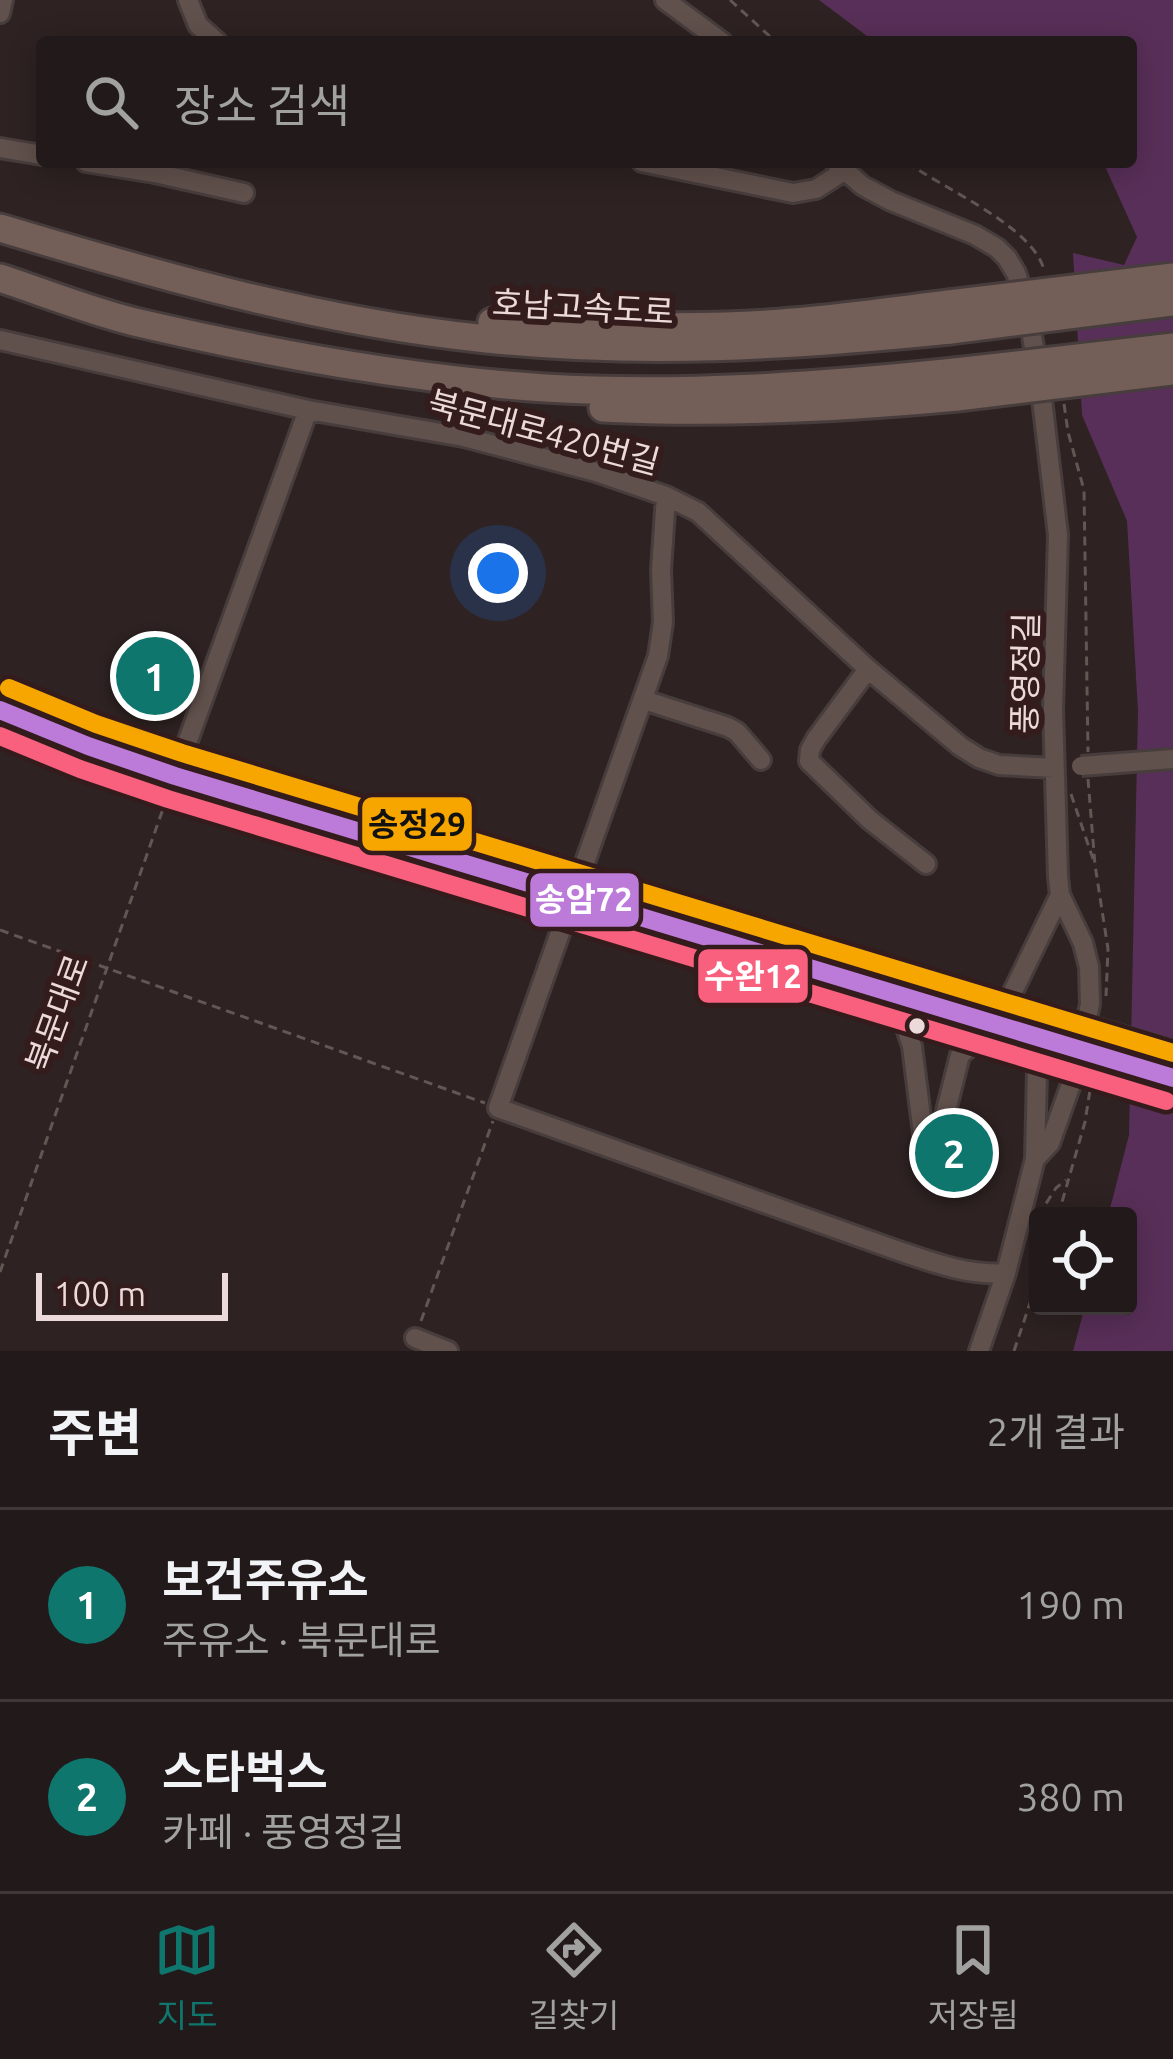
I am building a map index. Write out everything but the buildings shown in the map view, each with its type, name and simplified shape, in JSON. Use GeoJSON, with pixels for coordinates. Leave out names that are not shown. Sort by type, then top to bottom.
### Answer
{"type":"FeatureCollection","features":[{"type":"Feature","properties":{"kind":"highway"},"geometry":{"type":"LineString","coordinates":[[0,214],[203,272],[366,309],[448,321],[640,327],[950,317],[1173,277]]}},
{"type":"Feature","properties":{"kind":"highway","name":"호남고속도로"},"geometry":{"type":"LineString","coordinates":[[0,228],[281,304],[478,338],[602,347],[805,344],[950,317],[1173,302]]}},
{"type":"Feature","properties":{"kind":"highway"},"geometry":{"type":"LineString","coordinates":[[0,278],[134,322],[329,363],[545,388],[630,391],[956,384],[1173,371]]}},
{"type":"Feature","properties":{"kind":"highway"},"geometry":{"type":"LineString","coordinates":[[956,384],[1173,347]]}},
{"type":"Feature","properties":{"kind":"main road"},"geometry":{"type":"LineString","coordinates":[[0,692],[178,769]]}},
{"type":"Feature","properties":{"kind":"main road"},"geometry":{"type":"LineString","coordinates":[[0,710],[88,746],[1001,1015],[1173,1078]]}},
{"type":"Feature","properties":{"kind":"main road"},"geometry":{"type":"LineString","coordinates":[[576,890],[896,994],[1001,1015]]}},
{"type":"Feature","properties":{"kind":"main road"},"geometry":{"type":"LineString","coordinates":[[1044,1031],[1173,1054]]}},
{"type":"Feature","properties":{"kind":"street"},"geometry":{"type":"LineString","coordinates":[[0,13],[3,0]]}},
{"type":"Feature","properties":{"kind":"street"},"geometry":{"type":"LineString","coordinates":[[188,0],[198,25],[210,36]]}},
{"type":"Feature","properties":{"kind":"street"},"geometry":{"type":"LineString","coordinates":[[664,0],[714,36]]}},
{"type":"Feature","properties":{"kind":"street"},"geometry":{"type":"LineString","coordinates":[[0,148],[36,154]]}},
{"type":"Feature","properties":{"kind":"street"},"geometry":{"type":"LineString","coordinates":[[124,168],[244,193]]}},
{"type":"Feature","properties":{"kind":"street"},"geometry":{"type":"LineString","coordinates":[[671,168],[793,193],[815,189],[838,168]]}},
{"type":"Feature","properties":{"kind":"street","name":"풍영정길"},"geometry":{"type":"LineString","coordinates":[[842,168],[862,186],[891,201],[997,248],[1016,273],[1039,374],[1058,536],[1054,632],[1066,767],[1060,895],[1083,943],[1090,1004],[1076,1070],[1050,1143],[1034,1159],[1006,1273],[979,1351]]}},
{"type":"Feature","properties":{"kind":"street","name":"북문대로420번길"},"geometry":{"type":"LineString","coordinates":[[0,340],[308,410],[464,436],[666,496],[698,512],[868,670],[979,758],[999,765],[1066,767],[1173,759]]}},
{"type":"Feature","properties":{"kind":"street"},"geometry":{"type":"LineString","coordinates":[[178,769],[308,410]]}},
{"type":"Feature","properties":{"kind":"street"},"geometry":{"type":"LineString","coordinates":[[666,496],[662,638],[498,1108],[896,1250],[958,1270],[1006,1273]]}},
{"type":"Feature","properties":{"kind":"street"},"geometry":{"type":"LineString","coordinates":[[868,670],[816,739],[809,761],[870,820],[926,863]]}},
{"type":"Feature","properties":{"kind":"street"},"geometry":{"type":"LineString","coordinates":[[644,700],[728,727],[761,760]]}},
{"type":"Feature","properties":{"kind":"street"},"geometry":{"type":"LineString","coordinates":[[0,735],[88,746]]}},
{"type":"Feature","properties":{"kind":"street"},"geometry":{"type":"LineString","coordinates":[[896,994],[909,1029],[927,1165],[972,1173],[980,1138],[976,1132],[952,1125],[945,1115],[960,1055],[1001,1015],[1060,895]]}},
{"type":"Feature","properties":{"kind":"street"},"geometry":{"type":"LineString","coordinates":[[1034,1159],[1037,1071],[1044,1031]]}},
{"type":"Feature","properties":{"kind":"street"},"geometry":{"type":"LineString","coordinates":[[415,1338],[448,1351]]}},
{"type":"Feature","properties":{"kind":"path"},"geometry":{"type":"LineString","coordinates":[[730,0],[769,36]]}},
{"type":"Feature","properties":{"kind":"path"},"geometry":{"type":"LineString","coordinates":[[1066,767],[1095,865]]}},
{"type":"Feature","properties":{"kind":"path","name":"북문대로"},"geometry":{"type":"LineString","coordinates":[[0,1272],[178,769]]}},
{"type":"Feature","properties":{"kind":"path"},"geometry":{"type":"LineString","coordinates":[[0,930],[498,1108],[415,1338]]}},
{"type":"Feature","properties":{"kind":"path"},"geometry":{"type":"LineString","coordinates":[[1044,1207],[1070,1177]]}},
{"type":"Feature","properties":{"kind":"path"},"geometry":{"type":"LineString","coordinates":[[1014,1351],[1029,1306]]}},
{"type":"Feature","properties":{"kind":"shaded area"},"geometry":{"type":"Polygon","coordinates":[[[819,0],[1173,0],[1173,1351],[1073,1351],[1083,1315],[1137,1315],[1137,1207],[1110,1207],[1129,1135],[1138,711],[1127,521],[1082,415],[1073,253],[1124,265],[1137,237],[1106,168],[1137,168],[1137,36],[867,36],[819,0]]]}},
{"type":"Feature","properties":{"kind":"transit line","name":"송정29"},"geometry":{"type":"LineString","coordinates":[[9,688],[182,753],[1173,1053]]}},
{"type":"Feature","properties":{"kind":"transit line","name":"송암72"},"geometry":{"type":"LineString","coordinates":[[0,710],[175,776],[1173,1078]]}},
{"type":"Feature","properties":{"kind":"transit line","name":"수완12"},"geometry":{"type":"LineString","coordinates":[[0,736],[168,799],[1166,1101]]}},
{"type":"Feature","properties":{"kind":"place","name":"보건주유소"},"geometry":{"type":"Point","coordinates":[155,676]}},
{"type":"Feature","properties":{"kind":"place","name":"스타벅스"},"geometry":{"type":"Point","coordinates":[954,1153]}}]}
